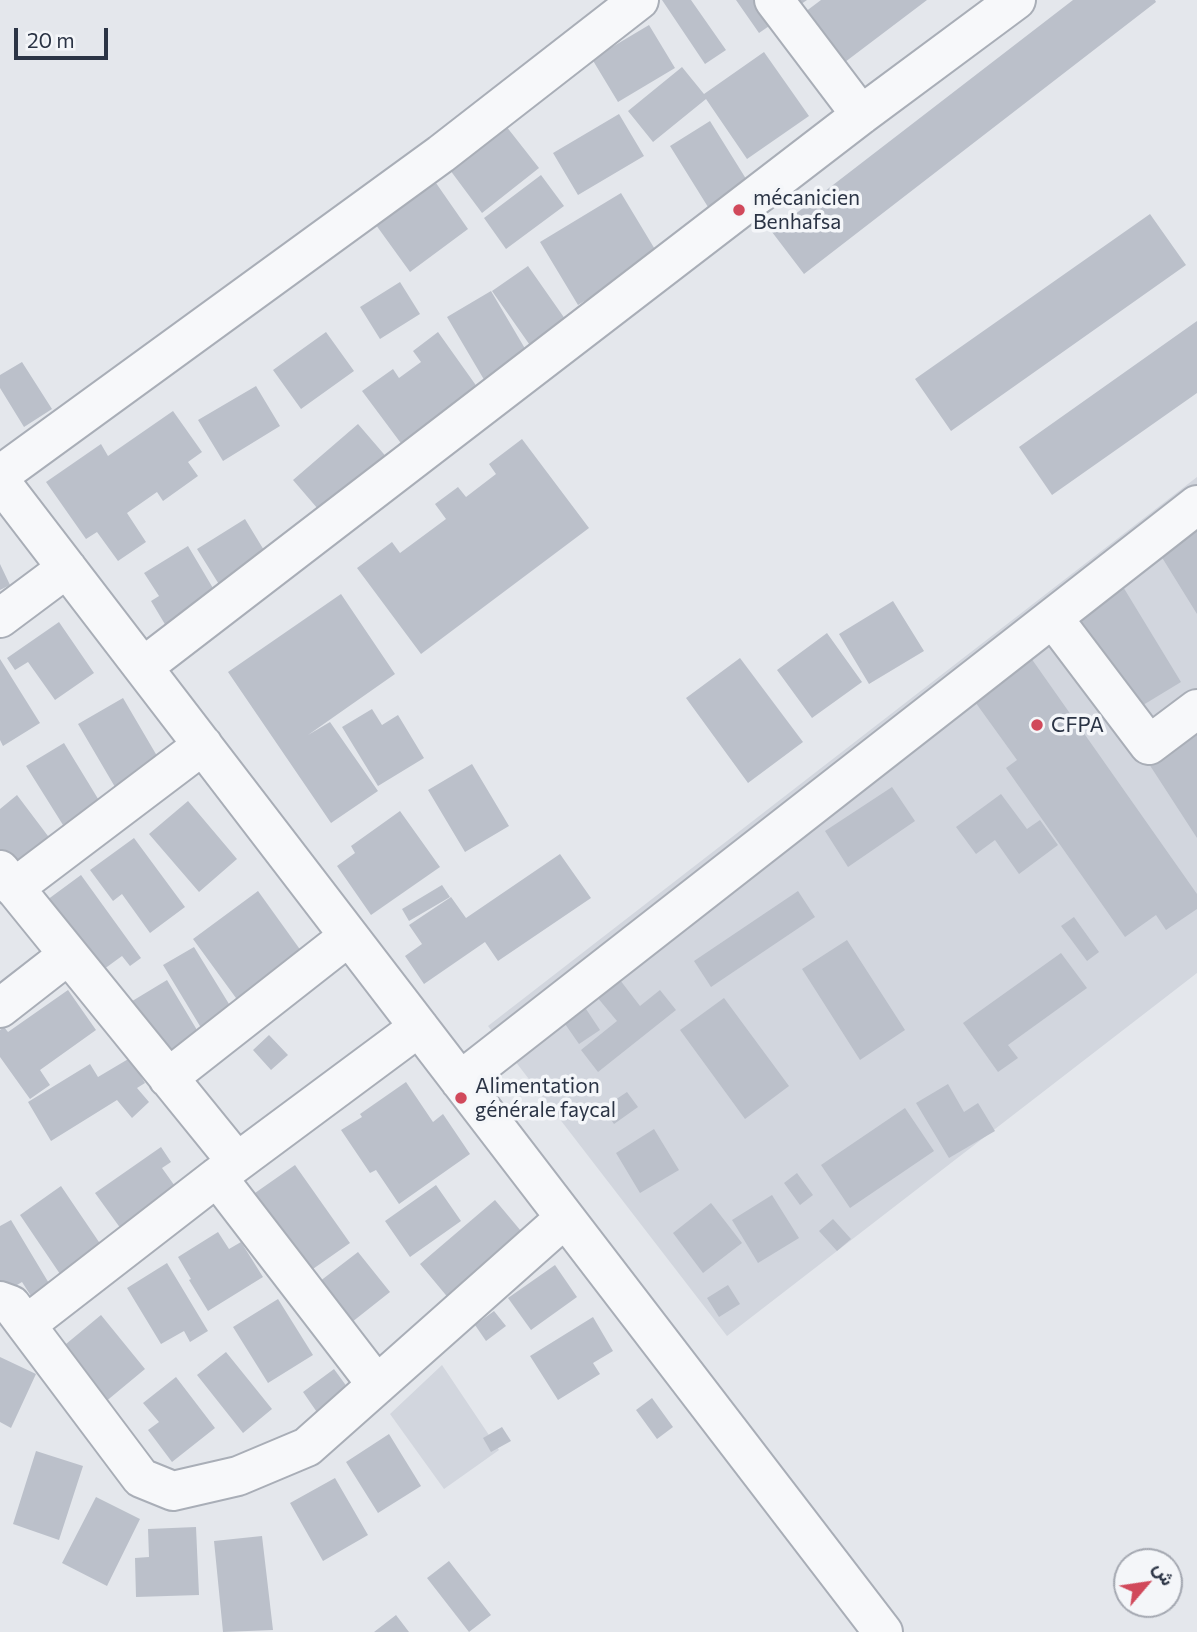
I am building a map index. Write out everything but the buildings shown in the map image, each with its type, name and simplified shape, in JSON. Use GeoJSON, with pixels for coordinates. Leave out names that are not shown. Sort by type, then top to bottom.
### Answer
{"type":"FeatureCollection","features":[{"type":"Feature","properties":{"kind":"street"},"geometry":{"type":"LineString","coordinates":[[0,475],[440,154],[639,0]]}},
{"type":"Feature","properties":{"kind":"street"},"geometry":{"type":"LineString","coordinates":[[774,0],[861,116]]}},
{"type":"Feature","properties":{"kind":"street"},"geometry":{"type":"LineString","coordinates":[[143,667],[1016,0]]}},
{"type":"Feature","properties":{"kind":"street"},"geometry":{"type":"LineString","coordinates":[[0,481],[883,1632]]}},
{"type":"Feature","properties":{"kind":"street"},"geometry":{"type":"LineString","coordinates":[[460,1081],[1197,505]]}},
{"type":"Feature","properties":{"kind":"street"},"geometry":{"type":"LineString","coordinates":[[0,618],[67,568]]}},
{"type":"Feature","properties":{"kind":"street"},"geometry":{"type":"LineString","coordinates":[[1053,618],[1149,745],[1197,709]]}},
{"type":"Feature","properties":{"kind":"street"},"geometry":{"type":"LineString","coordinates":[[203,745],[7,879],[169,1078],[227,1170],[377,1385]]}},
{"type":"Feature","properties":{"kind":"street"},"geometry":{"type":"LineString","coordinates":[[169,1078],[349,936]]}},
{"type":"Feature","properties":{"kind":"street"},"geometry":{"type":"LineString","coordinates":[[0,1008],[68,955]]}},
{"type":"Feature","properties":{"kind":"street"},"geometry":{"type":"LineString","coordinates":[[419,1027],[227,1170],[13,1313],[141,1478],[173,1491],[238,1476],[307,1447],[565,1219]]}},
{"type":"Feature","properties":{"kind":"shaded area","name":"CFPA"},"geometry":{"type":"Polygon","coordinates":[[[1197,477],[1197,973],[727,1336],[488,1026],[1197,477]]]}},
{"type":"Feature","properties":{"kind":"shaded area"},"geometry":{"type":"Polygon","coordinates":[[[442,1365],[499,1450],[444,1489],[390,1414],[442,1365]]]}},
{"type":"Feature","properties":{"kind":"place","name":"mécanicien Benhafsa"},"geometry":{"type":"Point","coordinates":[739,210]}},
{"type":"Feature","properties":{"kind":"place","name":"CFPA"},"geometry":{"type":"Point","coordinates":[1037,725]}},
{"type":"Feature","properties":{"kind":"place","name":"Alimentation générale faycal"},"geometry":{"type":"Point","coordinates":[461,1098]}}]}
